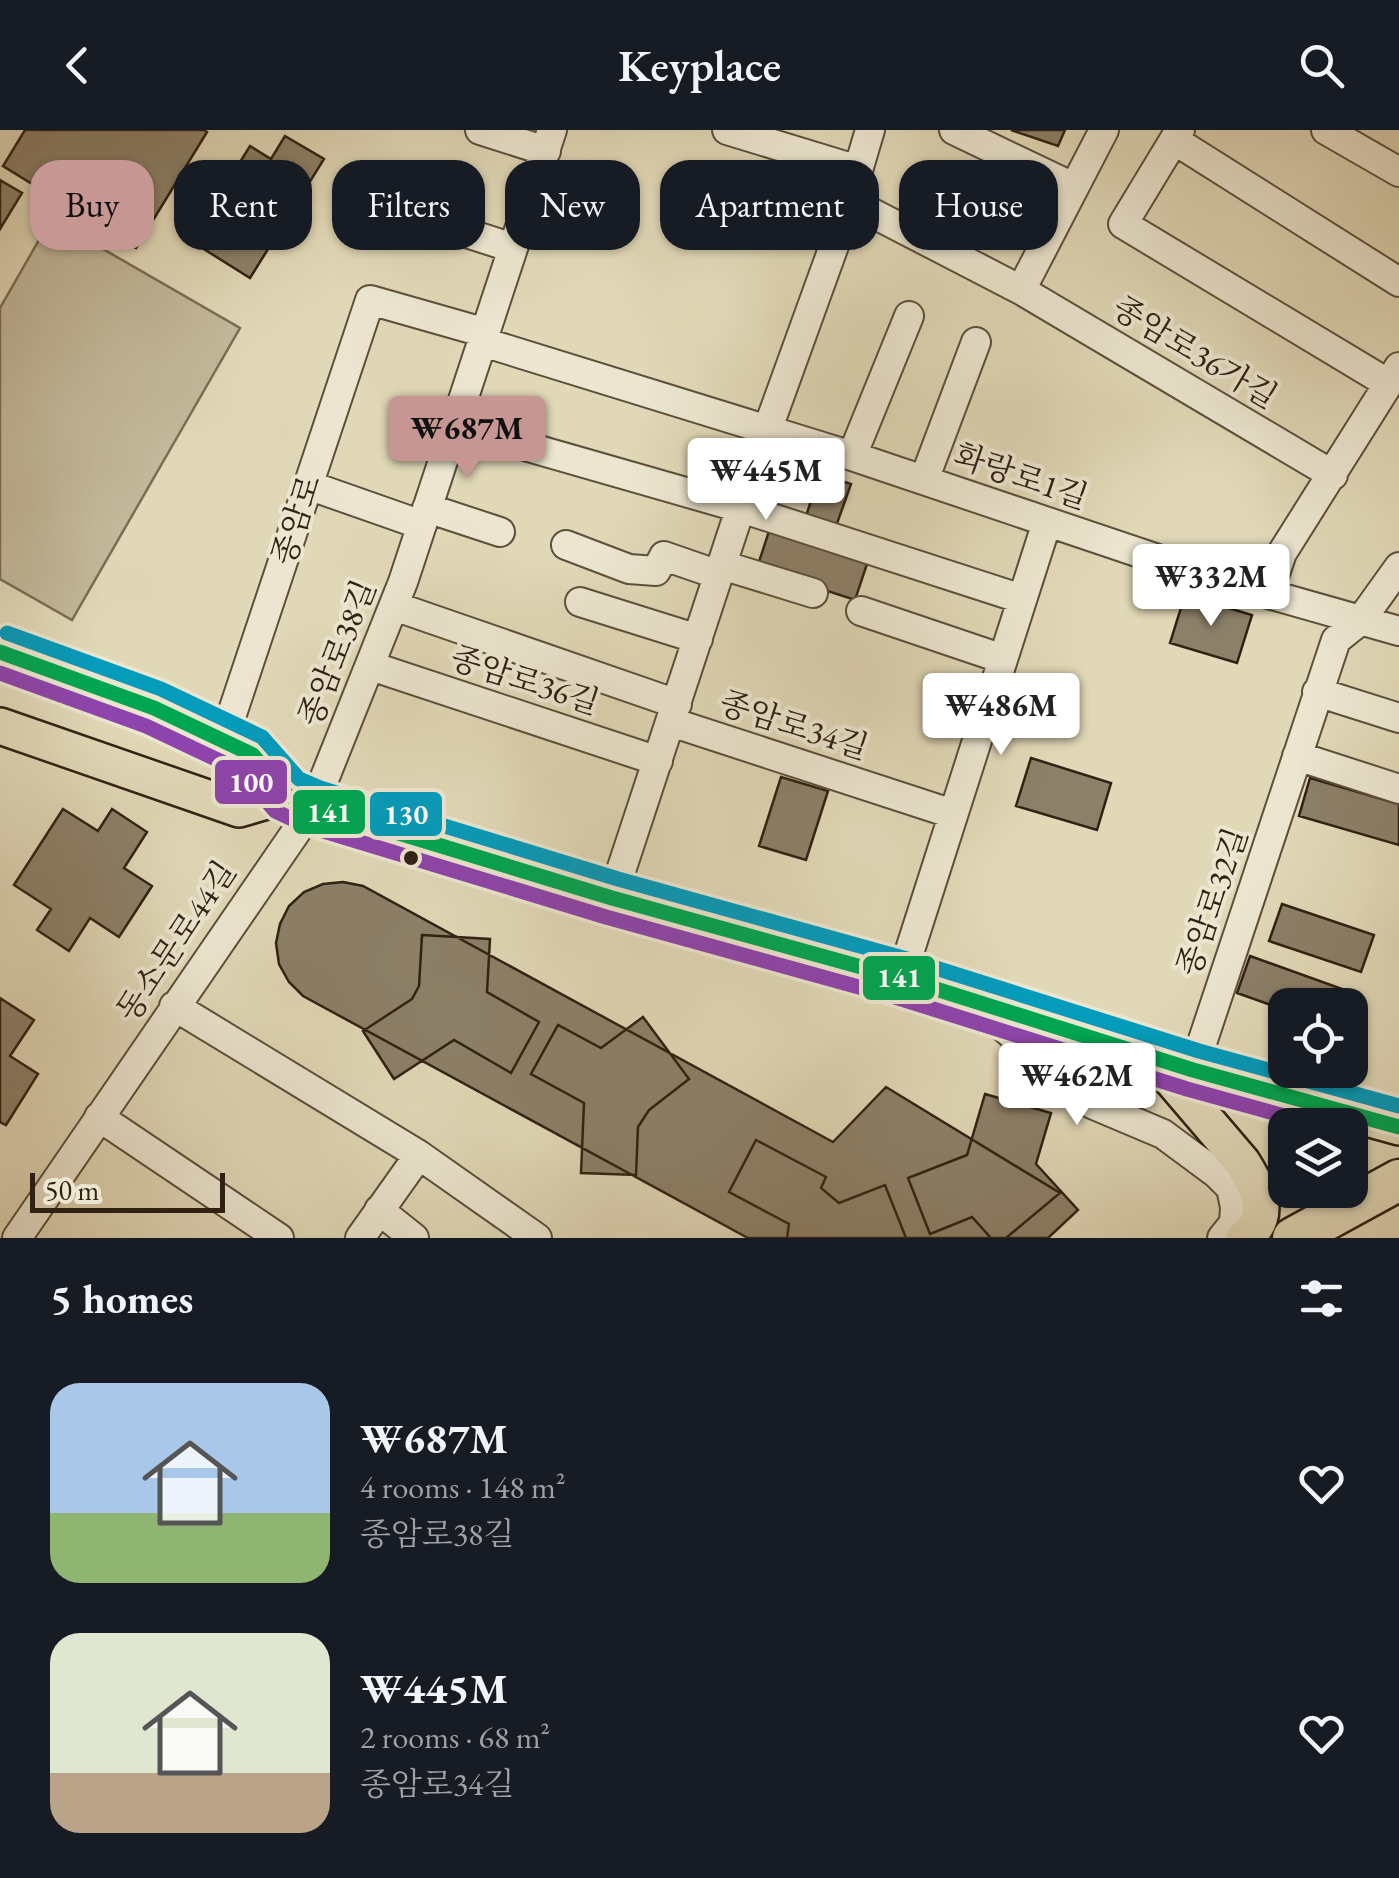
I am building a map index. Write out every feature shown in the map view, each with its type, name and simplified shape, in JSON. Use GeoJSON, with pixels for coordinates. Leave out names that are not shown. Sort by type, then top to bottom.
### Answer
{"type":"FeatureCollection","features":[{"type":"Feature","properties":{"kind":"highway"},"geometry":{"type":"LineString","coordinates":[[1293,1238],[1399,1180]]}},
{"type":"Feature","properties":{"kind":"main road"},"geometry":{"type":"LineString","coordinates":[[0,652],[154,708],[224,740],[253,755],[300,801]]}},
{"type":"Feature","properties":{"kind":"main road"},"geometry":{"type":"LineString","coordinates":[[0,726],[239,809],[300,801],[612,898],[901,978],[1193,1070],[1390,1114]]}},
{"type":"Feature","properties":{"kind":"main road"},"geometry":{"type":"LineString","coordinates":[[1153,1058],[1254,1181],[1262,1199],[1262,1214],[1253,1232],[1244,1238]]}},
{"type":"Feature","properties":{"kind":"main road"},"geometry":{"type":"LineString","coordinates":[[1324,1238],[1364,1218],[1399,1190]]}},
{"type":"Feature","properties":{"kind":"street","name":"종암로38길"},"geometry":{"type":"LineString","coordinates":[[480,130],[549,140]]}},
{"type":"Feature","properties":{"kind":"street"},"geometry":{"type":"LineString","coordinates":[[728,130],[826,160]]}},
{"type":"Feature","properties":{"kind":"street"},"geometry":{"type":"LineString","coordinates":[[861,160],[870,130]]}},
{"type":"Feature","properties":{"kind":"street"},"geometry":{"type":"LineString","coordinates":[[954,130],[1073,188]]}},
{"type":"Feature","properties":{"kind":"street"},"geometry":{"type":"LineString","coordinates":[[1021,290],[1104,130]]}},
{"type":"Feature","properties":{"kind":"street"},"geometry":{"type":"LineString","coordinates":[[1326,130],[1399,172]]}},
{"type":"Feature","properties":{"kind":"street"},"geometry":{"type":"LineString","coordinates":[[1268,594],[1282,554],[1394,375],[1123,224],[1177,135],[1399,282]]}},
{"type":"Feature","properties":{"kind":"street","name":"종암로36가길"},"geometry":{"type":"LineString","coordinates":[[879,216],[1021,290],[1333,475]]}},
{"type":"Feature","properties":{"kind":"street","name":"종암로38길"},"geometry":{"type":"LineString","coordinates":[[300,801],[370,666],[394,606],[512,250]]}},
{"type":"Feature","properties":{"kind":"street"},"geometry":{"type":"LineString","coordinates":[[612,898],[832,250]]}},
{"type":"Feature","properties":{"kind":"street","name":"종암로"},"geometry":{"type":"LineString","coordinates":[[224,740],[370,300],[484,338]]}},
{"type":"Feature","properties":{"kind":"street"},"geometry":{"type":"LineString","coordinates":[[852,456],[909,316]]}},
{"type":"Feature","properties":{"kind":"street"},"geometry":{"type":"LineString","coordinates":[[484,338],[768,432]]}},
{"type":"Feature","properties":{"kind":"street"},"geometry":{"type":"LineString","coordinates":[[924,480],[976,342]]}},
{"type":"Feature","properties":{"kind":"street"},"geometry":{"type":"LineString","coordinates":[[455,426],[741,508],[1022,599]]}},
{"type":"Feature","properties":{"kind":"street","name":"화랑로1길"},"geometry":{"type":"LineString","coordinates":[[768,432],[852,456],[1268,594],[1399,631]]}},
{"type":"Feature","properties":{"kind":"street"},"geometry":{"type":"LineString","coordinates":[[308,486],[500,532]]}},
{"type":"Feature","properties":{"kind":"street"},"geometry":{"type":"LineString","coordinates":[[901,978],[1047,522]]}},
{"type":"Feature","properties":{"kind":"street"},"geometry":{"type":"LineString","coordinates":[[566,546],[628,569],[656,571],[664,556],[813,593]]}},
{"type":"Feature","properties":{"kind":"street","name":"종암로32길"},"geometry":{"type":"LineString","coordinates":[[1193,1070],[1336,640],[1362,620],[1399,567]]}},
{"type":"Feature","properties":{"kind":"street"},"geometry":{"type":"LineString","coordinates":[[614,613],[628,569]]}},
{"type":"Feature","properties":{"kind":"street"},"geometry":{"type":"LineString","coordinates":[[580,602],[698,640]]}},
{"type":"Feature","properties":{"kind":"street","name":"종암로36길"},"geometry":{"type":"LineString","coordinates":[[394,606],[674,712]]}},
{"type":"Feature","properties":{"kind":"street"},"geometry":{"type":"LineString","coordinates":[[860,611],[1003,658]]}},
{"type":"Feature","properties":{"kind":"street","name":"종암로36길"},"geometry":{"type":"LineString","coordinates":[[370,666],[658,761]]}},
{"type":"Feature","properties":{"kind":"street"},"geometry":{"type":"LineString","coordinates":[[1317,692],[1399,718]]}},
{"type":"Feature","properties":{"kind":"street","name":"종암로34길"},"geometry":{"type":"LineString","coordinates":[[674,712],[953,814]]}},
{"type":"Feature","properties":{"kind":"street"},"geometry":{"type":"LineString","coordinates":[[1297,756],[1399,790]]}},
{"type":"Feature","properties":{"kind":"street","name":"동소문로44길"},"geometry":{"type":"LineString","coordinates":[[14,1234],[174,1006],[300,801]]}},
{"type":"Feature","properties":{"kind":"street"},"geometry":{"type":"LineString","coordinates":[[973,1000],[1092,1104],[1163,1134],[1217,1174],[1231,1188],[1235,1206],[1234,1223],[1222,1238]]}},
{"type":"Feature","properties":{"kind":"street"},"geometry":{"type":"LineString","coordinates":[[174,1006],[419,1155],[529,1236]]}},
{"type":"Feature","properties":{"kind":"street"},"geometry":{"type":"LineString","coordinates":[[99,1117],[279,1238]]}},
{"type":"Feature","properties":{"kind":"street"},"geometry":{"type":"LineString","coordinates":[[360,1238],[419,1155]]}},
{"type":"Feature","properties":{"kind":"street"},"geometry":{"type":"LineString","coordinates":[[379,1210],[414,1238]]}},
{"type":"Feature","properties":{"kind":"shaded area"},"geometry":{"type":"Polygon","coordinates":[[[33,250],[105,250],[240,328],[72,620],[0,579],[0,308],[33,250]]]}},
{"type":"Feature","properties":{"kind":"building"},"geometry":{"type":"Polygon","coordinates":[[[25,130],[207,132],[190,160],[174,160],[174,186],[154,219],[154,160],[30,160],[30,183],[3,166],[25,130]]]}},
{"type":"Feature","properties":{"kind":"building"},"geometry":{"type":"Polygon","coordinates":[[[1011,130],[1065,130],[1058,146],[1011,130]]]}},
{"type":"Feature","properties":{"kind":"building"},"geometry":{"type":"Polygon","coordinates":[[[285,136],[324,159],[312,178],[312,160],[241,160],[250,146],[271,159],[285,136]]]}},
{"type":"Feature","properties":{"kind":"building"},"geometry":{"type":"Polygon","coordinates":[[[0,180],[22,193],[0,229],[0,180]]]}},
{"type":"Feature","properties":{"kind":"building"},"geometry":{"type":"Polygon","coordinates":[[[205,250],[267,250],[250,278],[205,250]]]}},
{"type":"Feature","properties":{"kind":"building"},"geometry":{"type":"Polygon","coordinates":[[[820,474],[851,484],[834,532],[804,522],[820,474]]]}},
{"type":"Feature","properties":{"kind":"building"},"geometry":{"type":"Polygon","coordinates":[[[770,528],[868,561],[855,600],[757,568],[770,528]]]}},
{"type":"Feature","properties":{"kind":"building"},"geometry":{"type":"Polygon","coordinates":[[[1185,595],[1252,615],[1237,663],[1170,643],[1185,595]]]}},
{"type":"Feature","properties":{"kind":"building"},"geometry":{"type":"Polygon","coordinates":[[[1031,758],[1111,783],[1097,830],[1016,806],[1031,758]]]}},
{"type":"Feature","properties":{"kind":"building"},"geometry":{"type":"Polygon","coordinates":[[[781,777],[828,791],[806,860],[759,846],[781,777]]]}},
{"type":"Feature","properties":{"kind":"building"},"geometry":{"type":"Polygon","coordinates":[[[1310,778],[1399,804],[1399,845],[1299,816],[1310,778]]]}},
{"type":"Feature","properties":{"kind":"building"},"geometry":{"type":"Polygon","coordinates":[[[63,809],[98,831],[112,809],[147,832],[124,868],[152,886],[119,937],[90,918],[69,951],[37,930],[51,909],[14,885],[63,809]]]}},
{"type":"Feature","properties":{"kind":"building"},"geometry":{"type":"Polygon","coordinates":[[[323,884],[363,886],[833,1142],[886,1087],[1060,1193],[1006,1238],[748,1238],[303,996],[279,964],[276,943],[280,924],[289,906],[304,892],[323,884]]]}},
{"type":"Feature","properties":{"kind":"building"},"geometry":{"type":"Polygon","coordinates":[[[1282,904],[1374,935],[1361,972],[1269,941],[1282,904]]]}},
{"type":"Feature","properties":{"kind":"building"},"geometry":{"type":"Polygon","coordinates":[[[422,935],[490,939],[487,992],[539,1022],[511,1073],[454,1040],[394,1079],[363,1031],[412,999],[419,986],[422,935]]]}},
{"type":"Feature","properties":{"kind":"building"},"geometry":{"type":"Polygon","coordinates":[[[1250,956],[1339,988],[1268,988],[1268,1004],[1237,993],[1250,956]]]}},
{"type":"Feature","properties":{"kind":"building"},"geometry":{"type":"Polygon","coordinates":[[[0,998],[34,1020],[10,1056],[38,1074],[6,1125],[0,1122],[0,998]]]}},
{"type":"Feature","properties":{"kind":"building"},"geometry":{"type":"Polygon","coordinates":[[[643,1017],[689,1079],[649,1110],[638,1127],[636,1175],[581,1173],[584,1103],[531,1074],[558,1025],[601,1048],[643,1017]]]}},
{"type":"Feature","properties":{"kind":"building"},"geometry":{"type":"Polygon","coordinates":[[[985,1094],[1051,1113],[1036,1164],[1078,1210],[1048,1238],[991,1238],[972,1217],[930,1234],[908,1178],[967,1155],[985,1094]]]}},
{"type":"Feature","properties":{"kind":"building"},"geometry":{"type":"Polygon","coordinates":[[[756,1140],[826,1177],[821,1188],[839,1203],[885,1185],[906,1238],[787,1238],[789,1224],[729,1192],[756,1140]]]}},
{"type":"Feature","properties":{"kind":"transit line","name":"130"},"geometry":{"type":"LineString","coordinates":[[7,633],[161,689],[262,737],[299,779],[320,788],[618,879],[907,959],[1199,1051],[1399,1106]]}},
{"type":"Feature","properties":{"kind":"transit line","name":"141"},"geometry":{"type":"LineString","coordinates":[[0,652],[154,708],[253,755],[287,795],[313,807],[612,898],[901,978],[1193,1070],[1399,1127]]}},
{"type":"Feature","properties":{"kind":"transit line","name":"100"},"geometry":{"type":"LineString","coordinates":[[0,673],[146,726],[241,771],[275,811],[307,826],[606,917],[895,997],[1268,1111]]}}]}
